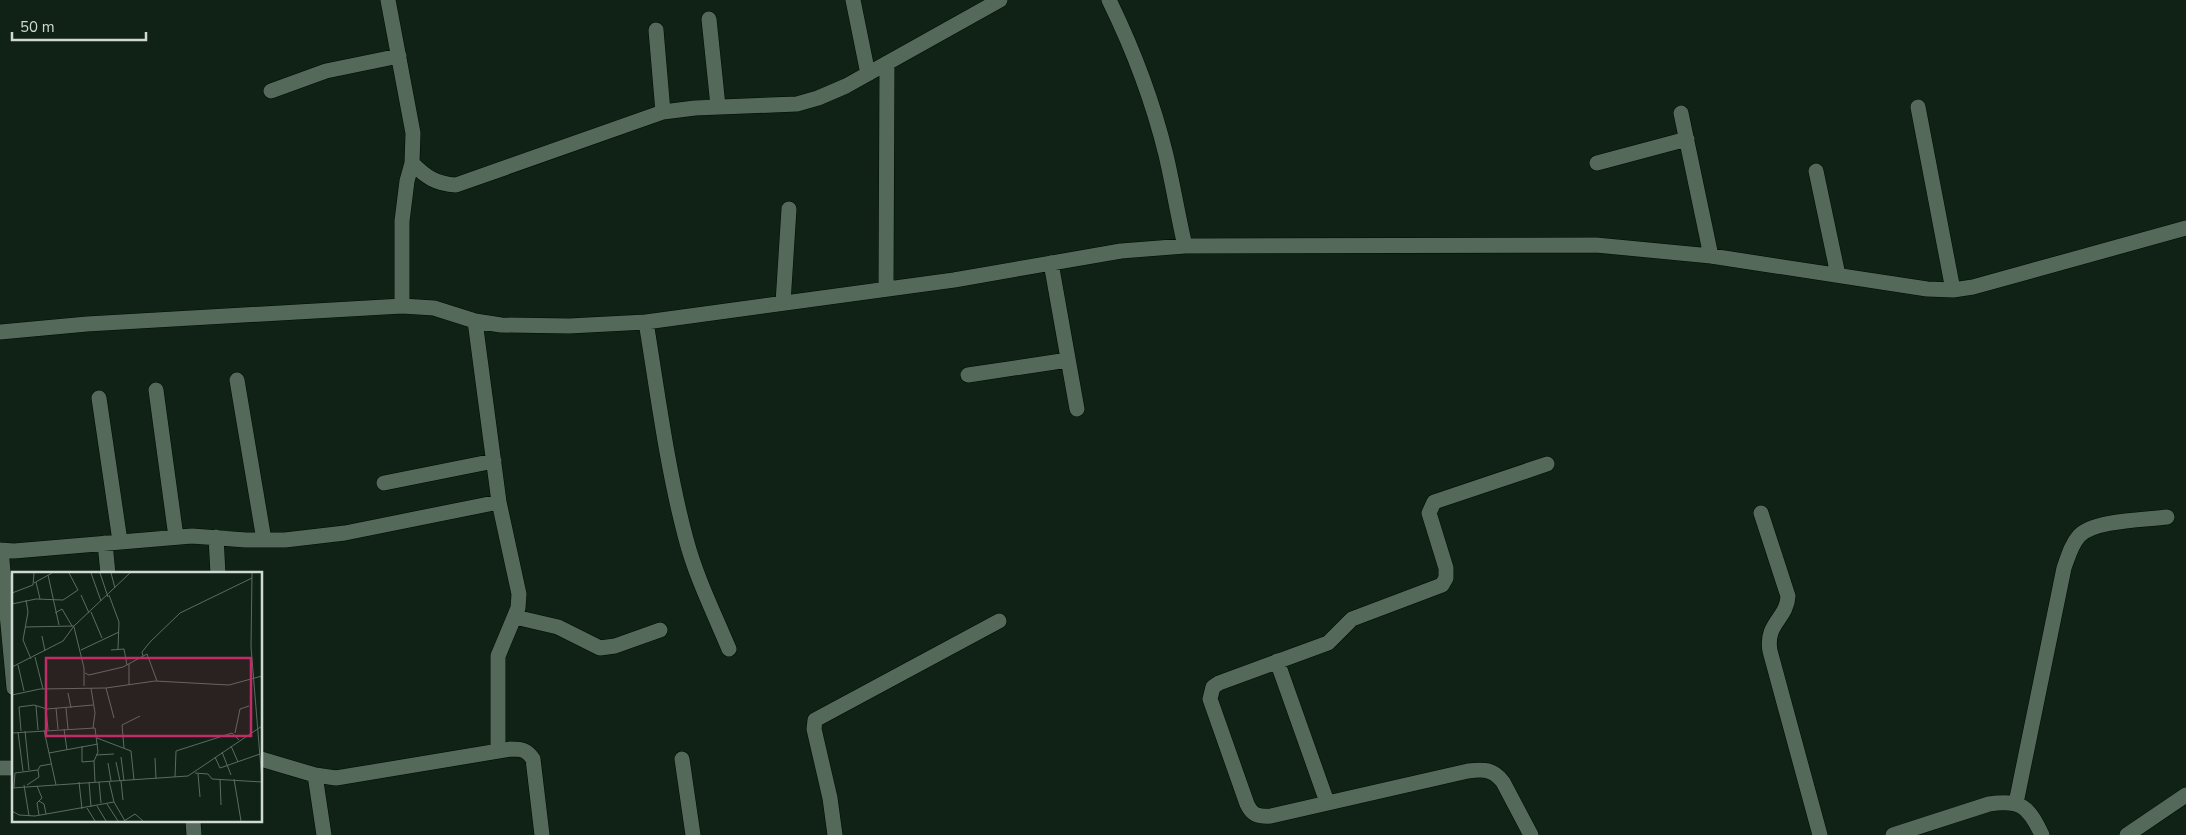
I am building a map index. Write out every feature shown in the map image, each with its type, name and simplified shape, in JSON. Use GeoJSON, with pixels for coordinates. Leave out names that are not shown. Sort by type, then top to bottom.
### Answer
{"type":"FeatureCollection","features":[{"type":"Feature","properties":{"kind":"street"},"geometry":{"type":"LineString","coordinates":[[388,0],[413,133],[412,164],[407,181],[402,221],[402,306]]}},
{"type":"Feature","properties":{"kind":"street"},"geometry":{"type":"LineString","coordinates":[[853,0],[868,74]]}},
{"type":"Feature","properties":{"kind":"street"},"geometry":{"type":"LineString","coordinates":[[412,164],[431,180],[443,184],[456,185],[663,112],[718,106],[797,104],[846,86],[1000,0]]}},
{"type":"Feature","properties":{"kind":"street"},"geometry":{"type":"LineString","coordinates":[[1109,0],[1155,118],[1166,155],[1185,246]]}},
{"type":"Feature","properties":{"kind":"street"},"geometry":{"type":"LineString","coordinates":[[709,19],[718,106]]}},
{"type":"Feature","properties":{"kind":"street"},"geometry":{"type":"LineString","coordinates":[[656,30],[663,112]]}},
{"type":"Feature","properties":{"kind":"street"},"geometry":{"type":"LineString","coordinates":[[271,91],[326,71],[399,56]]}},
{"type":"Feature","properties":{"kind":"street"},"geometry":{"type":"LineString","coordinates":[[886,289],[887,63]]}},
{"type":"Feature","properties":{"kind":"street"},"geometry":{"type":"LineString","coordinates":[[1918,107],[1953,290]]}},
{"type":"Feature","properties":{"kind":"street"},"geometry":{"type":"LineString","coordinates":[[1682,113],[1711,256]]}},
{"type":"Feature","properties":{"kind":"street"},"geometry":{"type":"LineString","coordinates":[[1597,164],[1687,139]]}},
{"type":"Feature","properties":{"kind":"street"},"geometry":{"type":"LineString","coordinates":[[1816,172],[1838,275]]}},
{"type":"Feature","properties":{"kind":"street"},"geometry":{"type":"LineString","coordinates":[[784,303],[789,209]]}},
{"type":"Feature","properties":{"kind":"street"},"geometry":{"type":"LineString","coordinates":[[0,332],[87,324],[402,306],[434,308],[475,321],[525,326],[646,322],[954,280],[1121,251],[1185,246],[1596,245],[1711,256],[1927,289],[1953,290],[1973,287],[2186,228]]}},
{"type":"Feature","properties":{"kind":"street"},"geometry":{"type":"LineString","coordinates":[[1051,263],[1077,409]]}},
{"type":"Feature","properties":{"kind":"street"},"geometry":{"type":"LineString","coordinates":[[475,321],[499,502],[519,594],[515,617],[498,656],[498,751]]}},
{"type":"Feature","properties":{"kind":"street"},"geometry":{"type":"LineString","coordinates":[[646,322],[669,462],[686,540],[696,570],[729,648]]}},
{"type":"Feature","properties":{"kind":"street"},"geometry":{"type":"LineString","coordinates":[[968,375],[1068,360]]}},
{"type":"Feature","properties":{"kind":"street"},"geometry":{"type":"LineString","coordinates":[[237,380],[264,540]]}},
{"type":"Feature","properties":{"kind":"street"},"geometry":{"type":"LineString","coordinates":[[156,390],[176,537]]}},
{"type":"Feature","properties":{"kind":"street"},"geometry":{"type":"LineString","coordinates":[[99,398],[112,542],[108,572]]}},
{"type":"Feature","properties":{"kind":"street"},"geometry":{"type":"LineString","coordinates":[[384,483],[494,462]]}},
{"type":"Feature","properties":{"kind":"street"},"geometry":{"type":"LineString","coordinates":[[1531,835],[1503,782],[1497,774],[1489,770],[1468,771],[1271,816],[1262,817],[1252,814],[1210,699],[1213,687],[1328,643],[1352,619],[1442,585],[1446,578],[1446,568],[1429,513],[1434,502],[1547,464]]}},
{"type":"Feature","properties":{"kind":"street"},"geometry":{"type":"LineString","coordinates":[[12,668],[0,550],[176,537],[264,540],[345,533],[499,502]]}},
{"type":"Feature","properties":{"kind":"street"},"geometry":{"type":"LineString","coordinates":[[1761,513],[1788,596],[1786,608],[1769,634],[1770,651],[1820,835]]}},
{"type":"Feature","properties":{"kind":"street"},"geometry":{"type":"LineString","coordinates":[[2016,803],[2064,568],[2072,546],[2081,535],[2092,528],[2166,517]]}},
{"type":"Feature","properties":{"kind":"street"},"geometry":{"type":"LineString","coordinates":[[216,537],[218,572]]}},
{"type":"Feature","properties":{"kind":"street"},"geometry":{"type":"LineString","coordinates":[[515,617],[558,627],[600,648],[615,646],[660,630]]}},
{"type":"Feature","properties":{"kind":"street"},"geometry":{"type":"LineString","coordinates":[[835,835],[830,798],[814,729],[816,720],[999,621]]}},
{"type":"Feature","properties":{"kind":"street"},"geometry":{"type":"LineString","coordinates":[[1278,661],[1326,802]]}},
{"type":"Feature","properties":{"kind":"street"},"geometry":{"type":"LineString","coordinates":[[262,759],[315,776],[336,778],[498,751],[521,749],[526,751],[533,760],[542,835]]}},
{"type":"Feature","properties":{"kind":"street"},"geometry":{"type":"LineString","coordinates":[[682,760],[693,835]]}},
{"type":"Feature","properties":{"kind":"street"},"geometry":{"type":"LineString","coordinates":[[315,776],[324,835]]}},
{"type":"Feature","properties":{"kind":"street"},"geometry":{"type":"LineString","coordinates":[[2127,835],[2186,795]]}},
{"type":"Feature","properties":{"kind":"street"},"geometry":{"type":"LineString","coordinates":[[1893,835],[1989,804],[2005,802],[2016,803],[2027,809],[2042,835]]}},
{"type":"Feature","properties":{"kind":"street"},"geometry":{"type":"LineString","coordinates":[[193,822],[194,835]]}}]}
